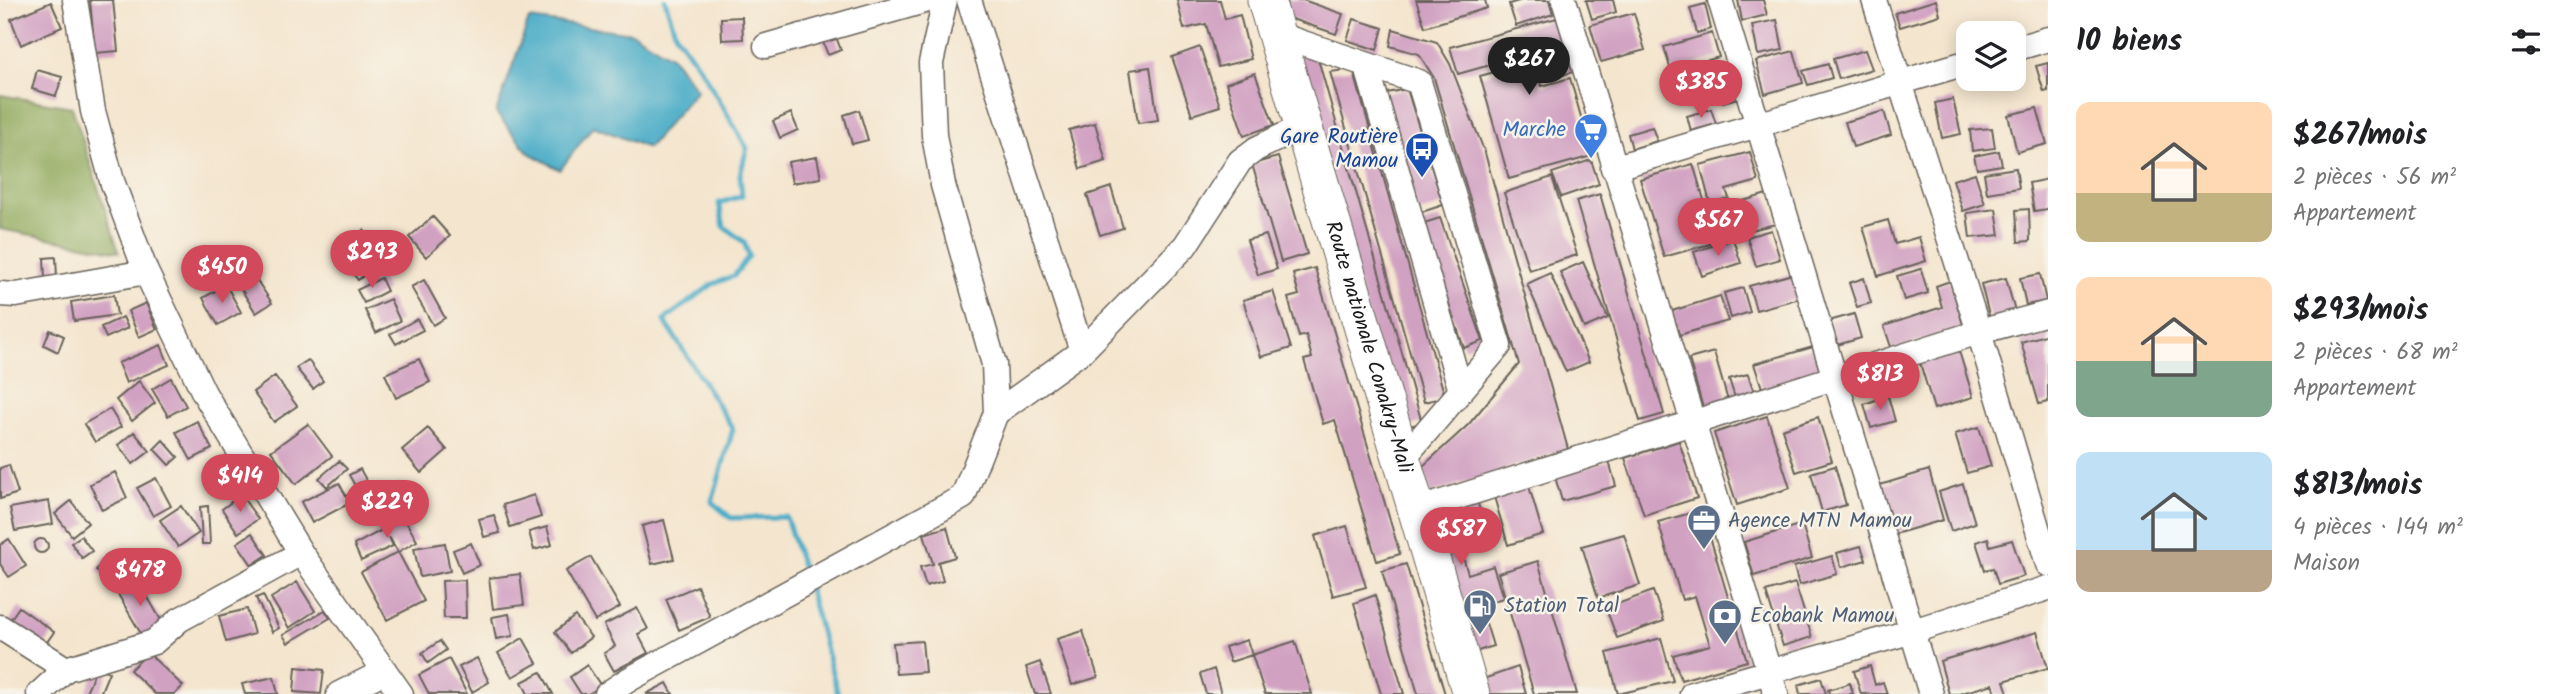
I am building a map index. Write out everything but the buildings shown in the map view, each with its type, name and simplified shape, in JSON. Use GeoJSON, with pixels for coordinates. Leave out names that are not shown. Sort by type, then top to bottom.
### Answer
{"type":"FeatureCollection","features":[{"type":"Feature","properties":{"kind":"highway","name":"Route nationale Conakry-Mali"},"geometry":{"type":"LineString","coordinates":[[1271,17],[1471,694]]}},
{"type":"Feature","properties":{"kind":"street"},"geometry":{"type":"LineString","coordinates":[[75,0],[93,111],[112,181],[146,272],[204,393],[301,553],[401,694]]}},
{"type":"Feature","properties":{"kind":"street"},"geometry":{"type":"LineString","coordinates":[[766,46],[892,5],[928,0]]}},
{"type":"Feature","properties":{"kind":"street"},"geometry":{"type":"LineString","coordinates":[[607,694],[963,497],[996,413],[993,365],[943,185],[934,135],[931,63],[945,0]]}},
{"type":"Feature","properties":{"kind":"street"},"geometry":{"type":"LineString","coordinates":[[969,0],[1082,351]]}},
{"type":"Feature","properties":{"kind":"street"},"geometry":{"type":"LineString","coordinates":[[1564,0],[1772,683]]}},
{"type":"Feature","properties":{"kind":"street"},"geometry":{"type":"LineString","coordinates":[[1720,0],[1931,694]]}},
{"type":"Feature","properties":{"kind":"street"},"geometry":{"type":"LineString","coordinates":[[1874,0],[1979,332],[2048,564]]}},
{"type":"Feature","properties":{"kind":"street"},"geometry":{"type":"LineString","coordinates":[[1271,17],[1366,64],[1419,82],[1499,346],[1402,460]]}},
{"type":"Feature","properties":{"kind":"street"},"geometry":{"type":"LineString","coordinates":[[2026,45],[2048,38]]}},
{"type":"Feature","properties":{"kind":"street"},"geometry":{"type":"LineString","coordinates":[[1366,64],[1461,391]]}},
{"type":"Feature","properties":{"kind":"street"},"geometry":{"type":"LineString","coordinates":[[1614,167],[1956,66]]}},
{"type":"Feature","properties":{"kind":"street"},"geometry":{"type":"LineString","coordinates":[[996,413],[1082,351],[1185,246],[1240,161],[1256,149],[1303,126]]}},
{"type":"Feature","properties":{"kind":"street"},"geometry":{"type":"LineString","coordinates":[[0,295],[16,296],[146,272]]}},
{"type":"Feature","properties":{"kind":"street"},"geometry":{"type":"LineString","coordinates":[[1417,510],[1979,332],[2048,313]]}},
{"type":"Feature","properties":{"kind":"street"},"geometry":{"type":"LineString","coordinates":[[39,694],[66,669],[154,642],[179,620],[301,553]]}},
{"type":"Feature","properties":{"kind":"street"},"geometry":{"type":"LineString","coordinates":[[1692,694],[1772,683],[1913,631],[2048,588]]}},
{"type":"Feature","properties":{"kind":"street"},"geometry":{"type":"LineString","coordinates":[[0,626],[66,669]]}},
{"type":"Feature","properties":{"kind":"street"},"geometry":{"type":"LineString","coordinates":[[339,694],[385,671]]}},
{"type":"Feature","properties":{"kind":"green space"},"geometry":{"type":"Polygon","coordinates":[[[0,95],[72,107],[119,252],[0,229],[0,95]]]}},
{"type":"Feature","properties":{"kind":"water"},"geometry":{"type":"Polygon","coordinates":[[[529,19],[633,33],[672,57],[697,90],[648,148],[593,126],[560,170],[529,153],[496,113],[529,19]]]}},
{"type":"Feature","properties":{"kind":"waterway"},"geometry":{"type":"LineString","coordinates":[[665,0],[676,35],[702,71],[747,148],[740,175],[742,196],[719,203],[724,227],[744,242],[749,256],[734,276],[713,284],[664,320],[733,429],[712,502],[731,518],[786,517],[805,576]]}},
{"type":"Feature","properties":{"kind":"waterway"},"geometry":{"type":"LineString","coordinates":[[809,589],[838,694]]}},
{"type":"Feature","properties":{"kind":"place","name":"Marche"},"geometry":{"type":"Point","coordinates":[1591,160]}},
{"type":"Feature","properties":{"kind":"place","name":"Gare Routière Mamou"},"geometry":{"type":"Point","coordinates":[1422,179]}},
{"type":"Feature","properties":{"kind":"place","name":"Agence MTN Mamou"},"geometry":{"type":"Point","coordinates":[1704,551]}},
{"type":"Feature","properties":{"kind":"place","name":"Station Total"},"geometry":{"type":"Point","coordinates":[1480,636]}},
{"type":"Feature","properties":{"kind":"place","name":"Ecobank Mamou"},"geometry":{"type":"Point","coordinates":[1725,646]}}]}
